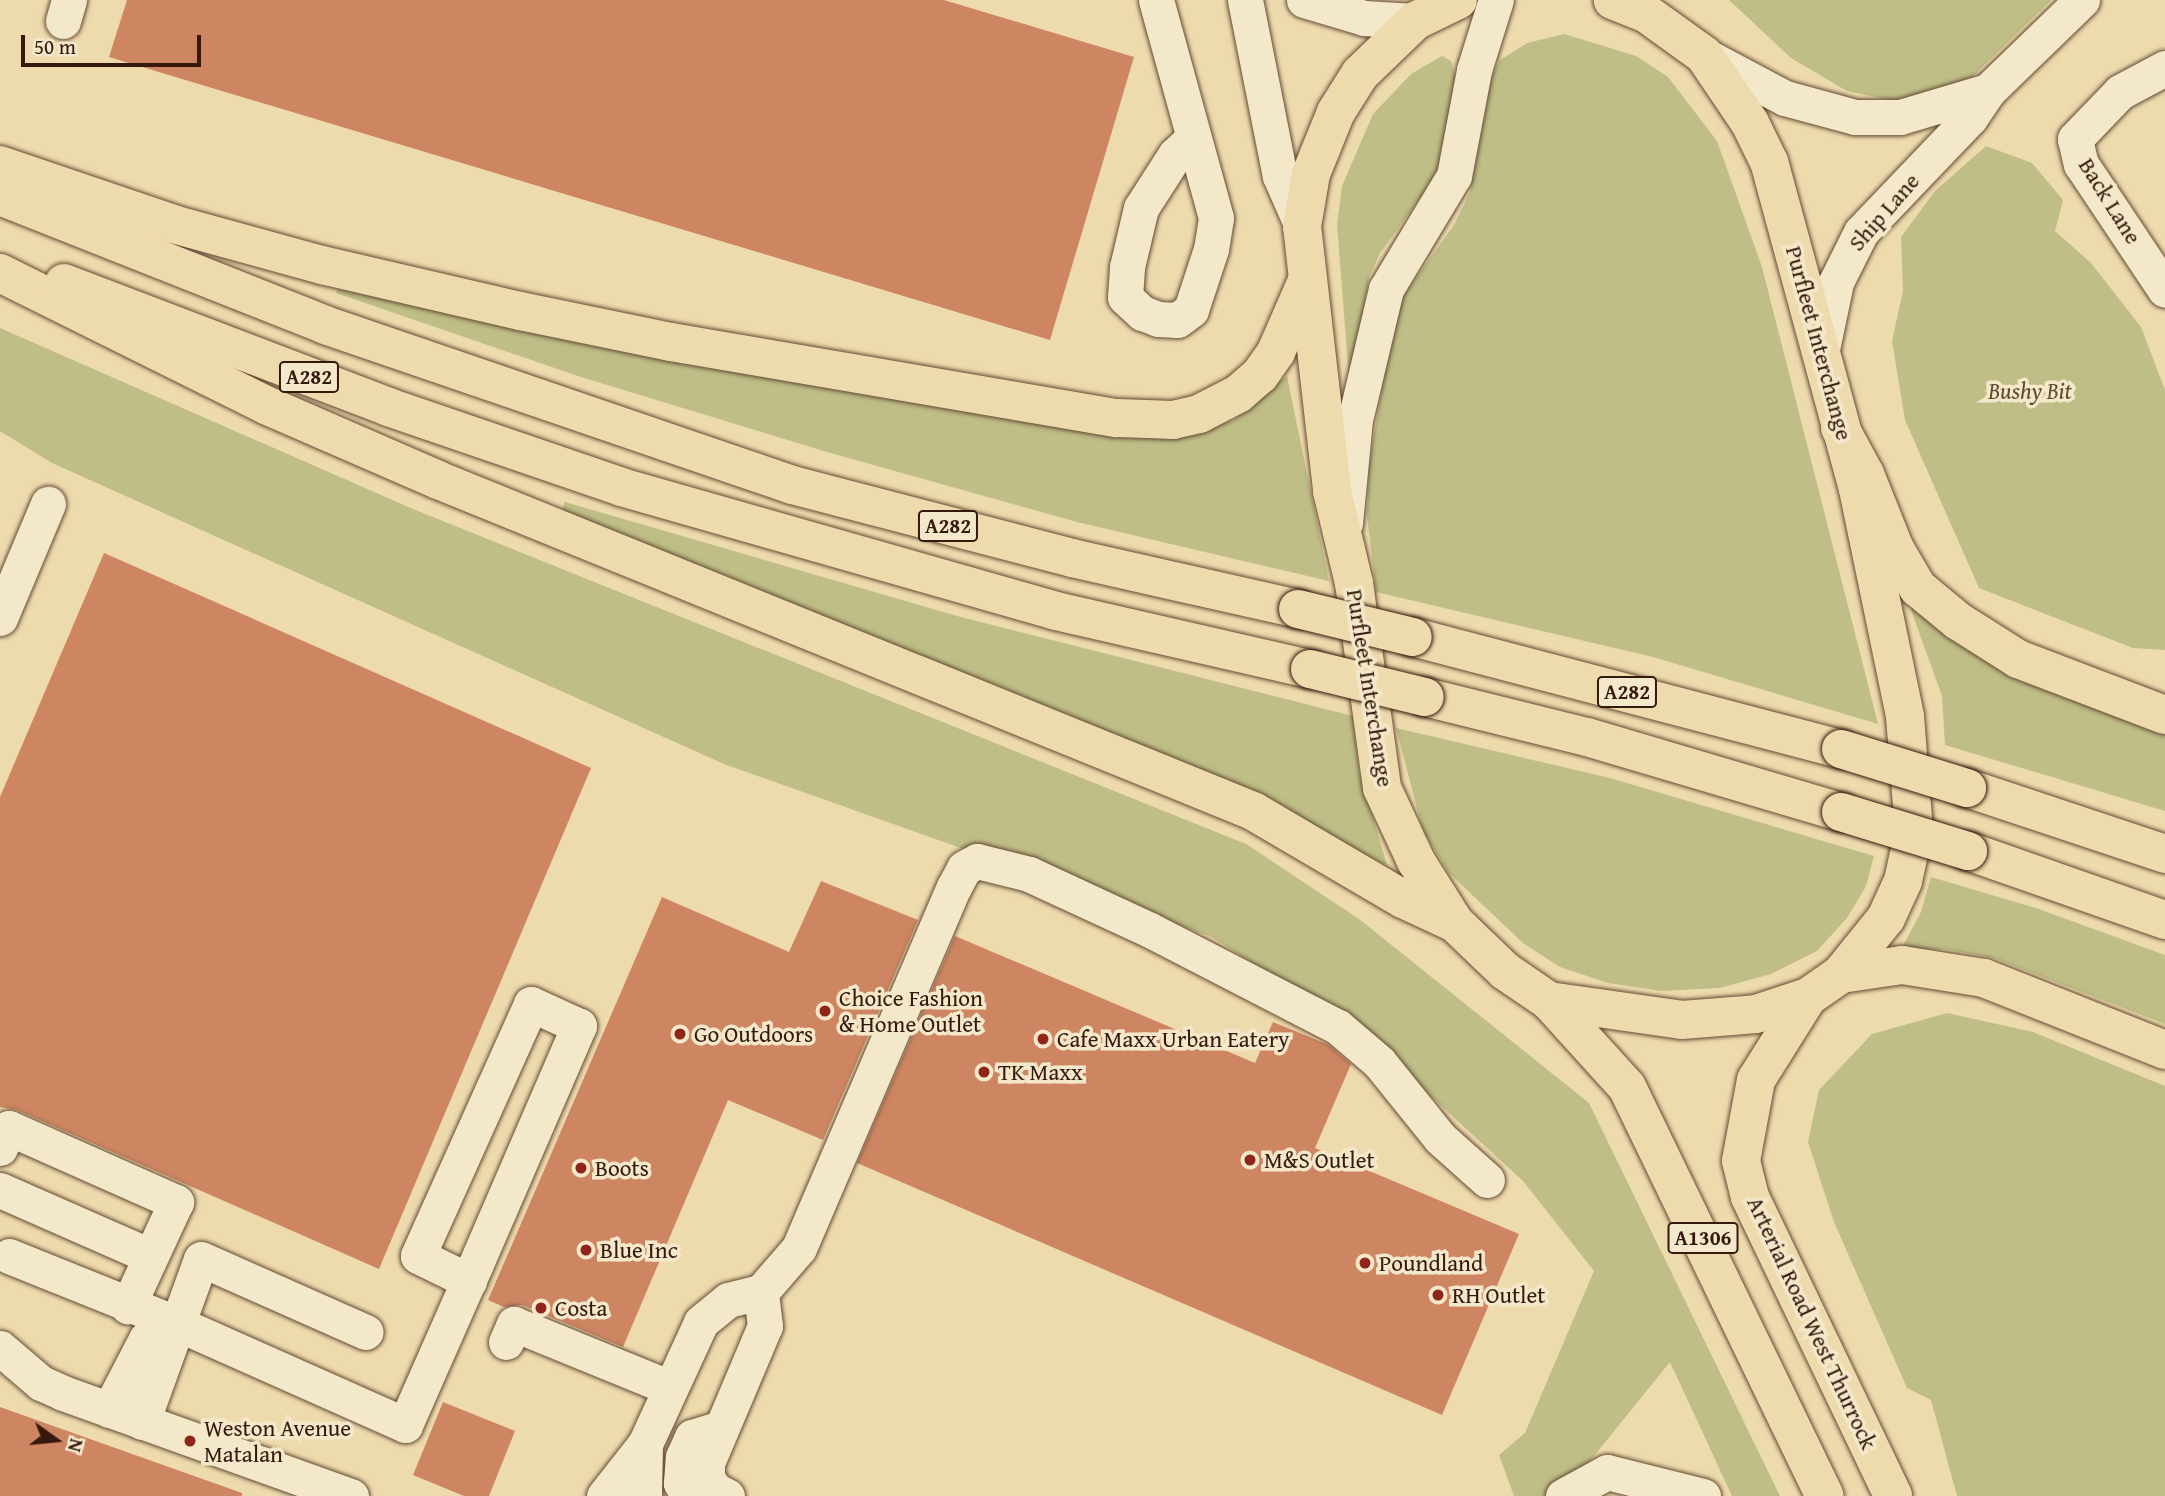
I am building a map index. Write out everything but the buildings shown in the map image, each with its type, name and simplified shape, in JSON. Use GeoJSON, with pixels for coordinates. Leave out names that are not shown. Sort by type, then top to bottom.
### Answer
{"type":"FeatureCollection","features":[{"type":"Feature","properties":{"kind":"main road","name":"Purfleet Interchange"},"geometry":{"type":"LineString","coordinates":[[1458,0],[1415,22],[1370,61],[1336,111],[1311,174],[1302,226],[1306,283],[1332,491],[1344,530],[1382,788],[1416,861],[1455,923],[1505,971],[1549,1001],[1682,1020],[1756,1014],[1808,997],[1842,974],[1875,937],[1903,881],[1914,831],[1915,797],[1905,716],[1858,489],[1769,162],[1750,123],[1693,46],[1613,0]]}},
{"type":"Feature","properties":{"kind":"main road"},"geometry":{"type":"LineString","coordinates":[[1662,0],[1693,46]]}},
{"type":"Feature","properties":{"kind":"main road"},"geometry":{"type":"LineString","coordinates":[[0,165],[198,231],[520,312],[671,342],[1146,421],[1199,414],[1246,388],[1276,352],[1306,283]]}},
{"type":"Feature","properties":{"kind":"main road","name":"A282"},"geometry":{"type":"LineString","coordinates":[[0,196],[325,325],[792,485],[1072,558],[1413,637],[1841,749],[2165,854]]}},
{"type":"Feature","properties":{"kind":"main road","name":"A282"},"geometry":{"type":"LineString","coordinates":[[0,260],[388,407],[621,487],[1056,611],[1310,669],[1587,737],[1968,850],[2165,919]]}},
{"type":"Feature","properties":{"kind":"main road"},"geometry":{"type":"LineString","coordinates":[[0,273],[156,353],[425,475],[1253,811],[1404,899],[1455,923]]}},
{"type":"Feature","properties":{"kind":"main road"},"geometry":{"type":"LineString","coordinates":[[1840,428],[1865,474],[1895,549],[1918,588],[1958,621],[2018,659],[2165,715]]}},
{"type":"Feature","properties":{"kind":"main road"},"geometry":{"type":"LineString","coordinates":[[1842,974],[1902,965],[1984,978],[2165,1050]]}},
{"type":"Feature","properties":{"kind":"main road","name":"Arterial Road West Thurrock"},"geometry":{"type":"LineString","coordinates":[[1808,997],[1756,1080],[1741,1161],[1750,1196],[1893,1496]]}},
{"type":"Feature","properties":{"kind":"main road","name":"A1306"},"geometry":{"type":"LineString","coordinates":[[1549,1001],[1628,1087],[1825,1496]]}},
{"type":"Feature","properties":{"kind":"street"},"geometry":{"type":"LineString","coordinates":[[1156,0],[1193,138]]}},
{"type":"Feature","properties":{"kind":"street"},"geometry":{"type":"LineString","coordinates":[[1245,0],[1280,176],[1302,226]]}},
{"type":"Feature","properties":{"kind":"street"},"geometry":{"type":"LineString","coordinates":[[1304,0],[1364,18],[1415,22]]}},
{"type":"Feature","properties":{"kind":"street"},"geometry":{"type":"LineString","coordinates":[[1344,530],[1355,420],[1386,289],[1454,176],[1474,70],[1496,0]]}},
{"type":"Feature","properties":{"kind":"street","name":"Ship Lane"},"geometry":{"type":"LineString","coordinates":[[1821,354],[1836,282],[1855,240],[1970,118],[1988,91],[2082,0]]}},
{"type":"Feature","properties":{"kind":"street","name":"Ship Lane"},"geometry":{"type":"LineString","coordinates":[[1693,46],[1785,98],[1855,117],[1900,117],[1988,91]]}},
{"type":"Feature","properties":{"kind":"street","name":"Back Lane"},"geometry":{"type":"LineString","coordinates":[[2165,68],[2120,92],[2074,139],[2081,164],[2165,290]]}},
{"type":"Feature","properties":{"kind":"street"},"geometry":{"type":"LineString","coordinates":[[0,618],[48,504]]}},
{"type":"Feature","properties":{"kind":"street"},"geometry":{"type":"LineString","coordinates":[[604,1496],[645,1444],[668,1387],[701,1322],[728,1300],[761,1292],[799,1248],[954,887],[964,868],[977,861],[1029,874],[1150,930],[1338,1027],[1380,1062],[1440,1139],[1487,1180]]}},
{"type":"Feature","properties":{"kind":"street"},"geometry":{"type":"LineString","coordinates":[[9,1256],[176,1323],[405,1424],[468,1281],[579,1026],[531,1004],[418,1256],[468,1281]]}},
{"type":"Feature","properties":{"kind":"street"},"geometry":{"type":"LineString","coordinates":[[0,1148],[9,1128],[177,1202],[128,1306]]}},
{"type":"Feature","properties":{"kind":"street"},"geometry":{"type":"LineString","coordinates":[[0,1190],[150,1256]]}},
{"type":"Feature","properties":{"kind":"street"},"geometry":{"type":"LineString","coordinates":[[142,1422],[201,1259],[366,1332]]}},
{"type":"Feature","properties":{"kind":"street"},"geometry":{"type":"LineString","coordinates":[[727,1496],[715,1490],[707,1478],[707,1463],[765,1326],[761,1292]]}},
{"type":"Feature","properties":{"kind":"street"},"geometry":{"type":"LineString","coordinates":[[109,1410],[146,1339],[176,1323]]}},
{"type":"Feature","properties":{"kind":"street"},"geometry":{"type":"LineString","coordinates":[[506,1342],[514,1324],[564,1355],[668,1387]]}},
{"type":"Feature","properties":{"kind":"street"},"geometry":{"type":"LineString","coordinates":[[0,1348],[41,1383],[142,1422],[285,1484],[351,1496]]}},
{"type":"Feature","properties":{"kind":"street"},"geometry":{"type":"LineString","coordinates":[[690,1496],[681,1483],[683,1457],[692,1437],[721,1429]]}},
{"type":"Feature","properties":{"kind":"street"},"geometry":{"type":"LineString","coordinates":[[644,1496],[645,1444]]}},
{"type":"Feature","properties":{"kind":"street"},"geometry":{"type":"LineString","coordinates":[[1563,1496],[1607,1472],[1703,1496]]}},
{"type":"Feature","properties":{"kind":"green space"},"geometry":{"type":"Polygon","coordinates":[[[1729,0],[2051,0],[1972,77],[1904,103],[1847,91],[1791,58],[1729,0]]]}},
{"type":"Feature","properties":{"kind":"green space"},"geometry":{"type":"Polygon","coordinates":[[[1564,34],[1636,56],[1668,77],[1717,141],[1762,267],[1878,724],[1653,657],[1376,592],[1367,516],[1369,467],[1391,333],[1403,296],[1454,225],[1470,192],[1486,88],[1500,60],[1527,43],[1564,34]]]}},
{"type":"Feature","properties":{"kind":"green space"},"geometry":{"type":"Polygon","coordinates":[[[1442,56],[1451,61],[1457,80],[1437,175],[1380,253],[1369,277],[1350,390],[1337,225],[1342,186],[1373,114],[1411,74],[1442,56]]]}},
{"type":"Feature","properties":{"kind":"green space","name":"Bushy Bit"},"geometry":{"type":"Polygon","coordinates":[[[1986,146],[2032,163],[2063,200],[2055,231],[2091,263],[2141,327],[2165,390],[2165,650],[2133,648],[1979,588],[1905,420],[1892,341],[1903,291],[1901,237],[1935,191],[1986,146]]]}},
{"type":"Feature","properties":{"kind":"green space"},"geometry":{"type":"Polygon","coordinates":[[[340,281],[1175,439],[1234,420],[1287,376],[1329,581],[1077,522],[827,452],[581,377],[336,293],[340,281]]]}},
{"type":"Feature","properties":{"kind":"green space"},"geometry":{"type":"Polygon","coordinates":[[[0,328],[413,509],[1246,844],[1359,919],[1589,1103],[1780,1496],[1732,1496],[1670,1362],[1572,1483],[1544,1496],[1514,1496],[1499,1455],[1525,1433],[1594,1271],[1523,1181],[1361,1032],[1212,937],[724,764],[52,463],[0,431],[0,328]]]}},
{"type":"Feature","properties":{"kind":"green space"},"geometry":{"type":"Polygon","coordinates":[[[565,502],[957,616],[1353,716],[1359,771],[1387,865],[561,512],[565,502]]]}},
{"type":"Feature","properties":{"kind":"green space"},"geometry":{"type":"Polygon","coordinates":[[[1914,605],[2165,728],[2165,811],[1945,745],[1942,696],[1911,610],[1914,605]]]}},
{"type":"Feature","properties":{"kind":"green space"},"geometry":{"type":"Polygon","coordinates":[[[1396,728],[1610,778],[1874,856],[1866,886],[1847,918],[1817,951],[1771,974],[1720,988],[1661,991],[1608,983],[1560,967],[1523,943],[1449,873],[1423,831],[1396,728]]]}},
{"type":"Feature","properties":{"kind":"green space"},"geometry":{"type":"Polygon","coordinates":[[[1931,877],[2036,908],[2165,955],[2165,1024],[1994,958],[1944,949],[1907,950],[1904,944],[1921,912],[1931,877]]]}},
{"type":"Feature","properties":{"kind":"green space"},"geometry":{"type":"Polygon","coordinates":[[[1947,1013],[2033,1032],[2165,1086],[2165,1496],[1957,1496],[1931,1400],[1907,1388],[1834,1222],[1808,1142],[1819,1090],[1872,1034],[1947,1013]]]}},
{"type":"Feature","properties":{"kind":"place","name":"Choice Fashion & Home Outlet"},"geometry":{"type":"Point","coordinates":[825,1011]}},
{"type":"Feature","properties":{"kind":"place","name":"Go Outdoors"},"geometry":{"type":"Point","coordinates":[680,1034]}},
{"type":"Feature","properties":{"kind":"place","name":"Cafe Maxx Urban Eatery"},"geometry":{"type":"Point","coordinates":[1043,1039]}},
{"type":"Feature","properties":{"kind":"place","name":"TK Maxx"},"geometry":{"type":"Point","coordinates":[984,1072]}},
{"type":"Feature","properties":{"kind":"place","name":"M&S Outlet"},"geometry":{"type":"Point","coordinates":[1250,1160]}},
{"type":"Feature","properties":{"kind":"place","name":"Boots"},"geometry":{"type":"Point","coordinates":[581,1168]}},
{"type":"Feature","properties":{"kind":"place","name":"Blue Inc"},"geometry":{"type":"Point","coordinates":[586,1250]}},
{"type":"Feature","properties":{"kind":"place","name":"Poundland"},"geometry":{"type":"Point","coordinates":[1365,1263]}},
{"type":"Feature","properties":{"kind":"place","name":"RH Outlet"},"geometry":{"type":"Point","coordinates":[1438,1295]}},
{"type":"Feature","properties":{"kind":"place","name":"Costa"},"geometry":{"type":"Point","coordinates":[541,1308]}},
{"type":"Feature","properties":{"kind":"place","name":"Weston Avenue Matalan"},"geometry":{"type":"Point","coordinates":[190,1441]}}]}
